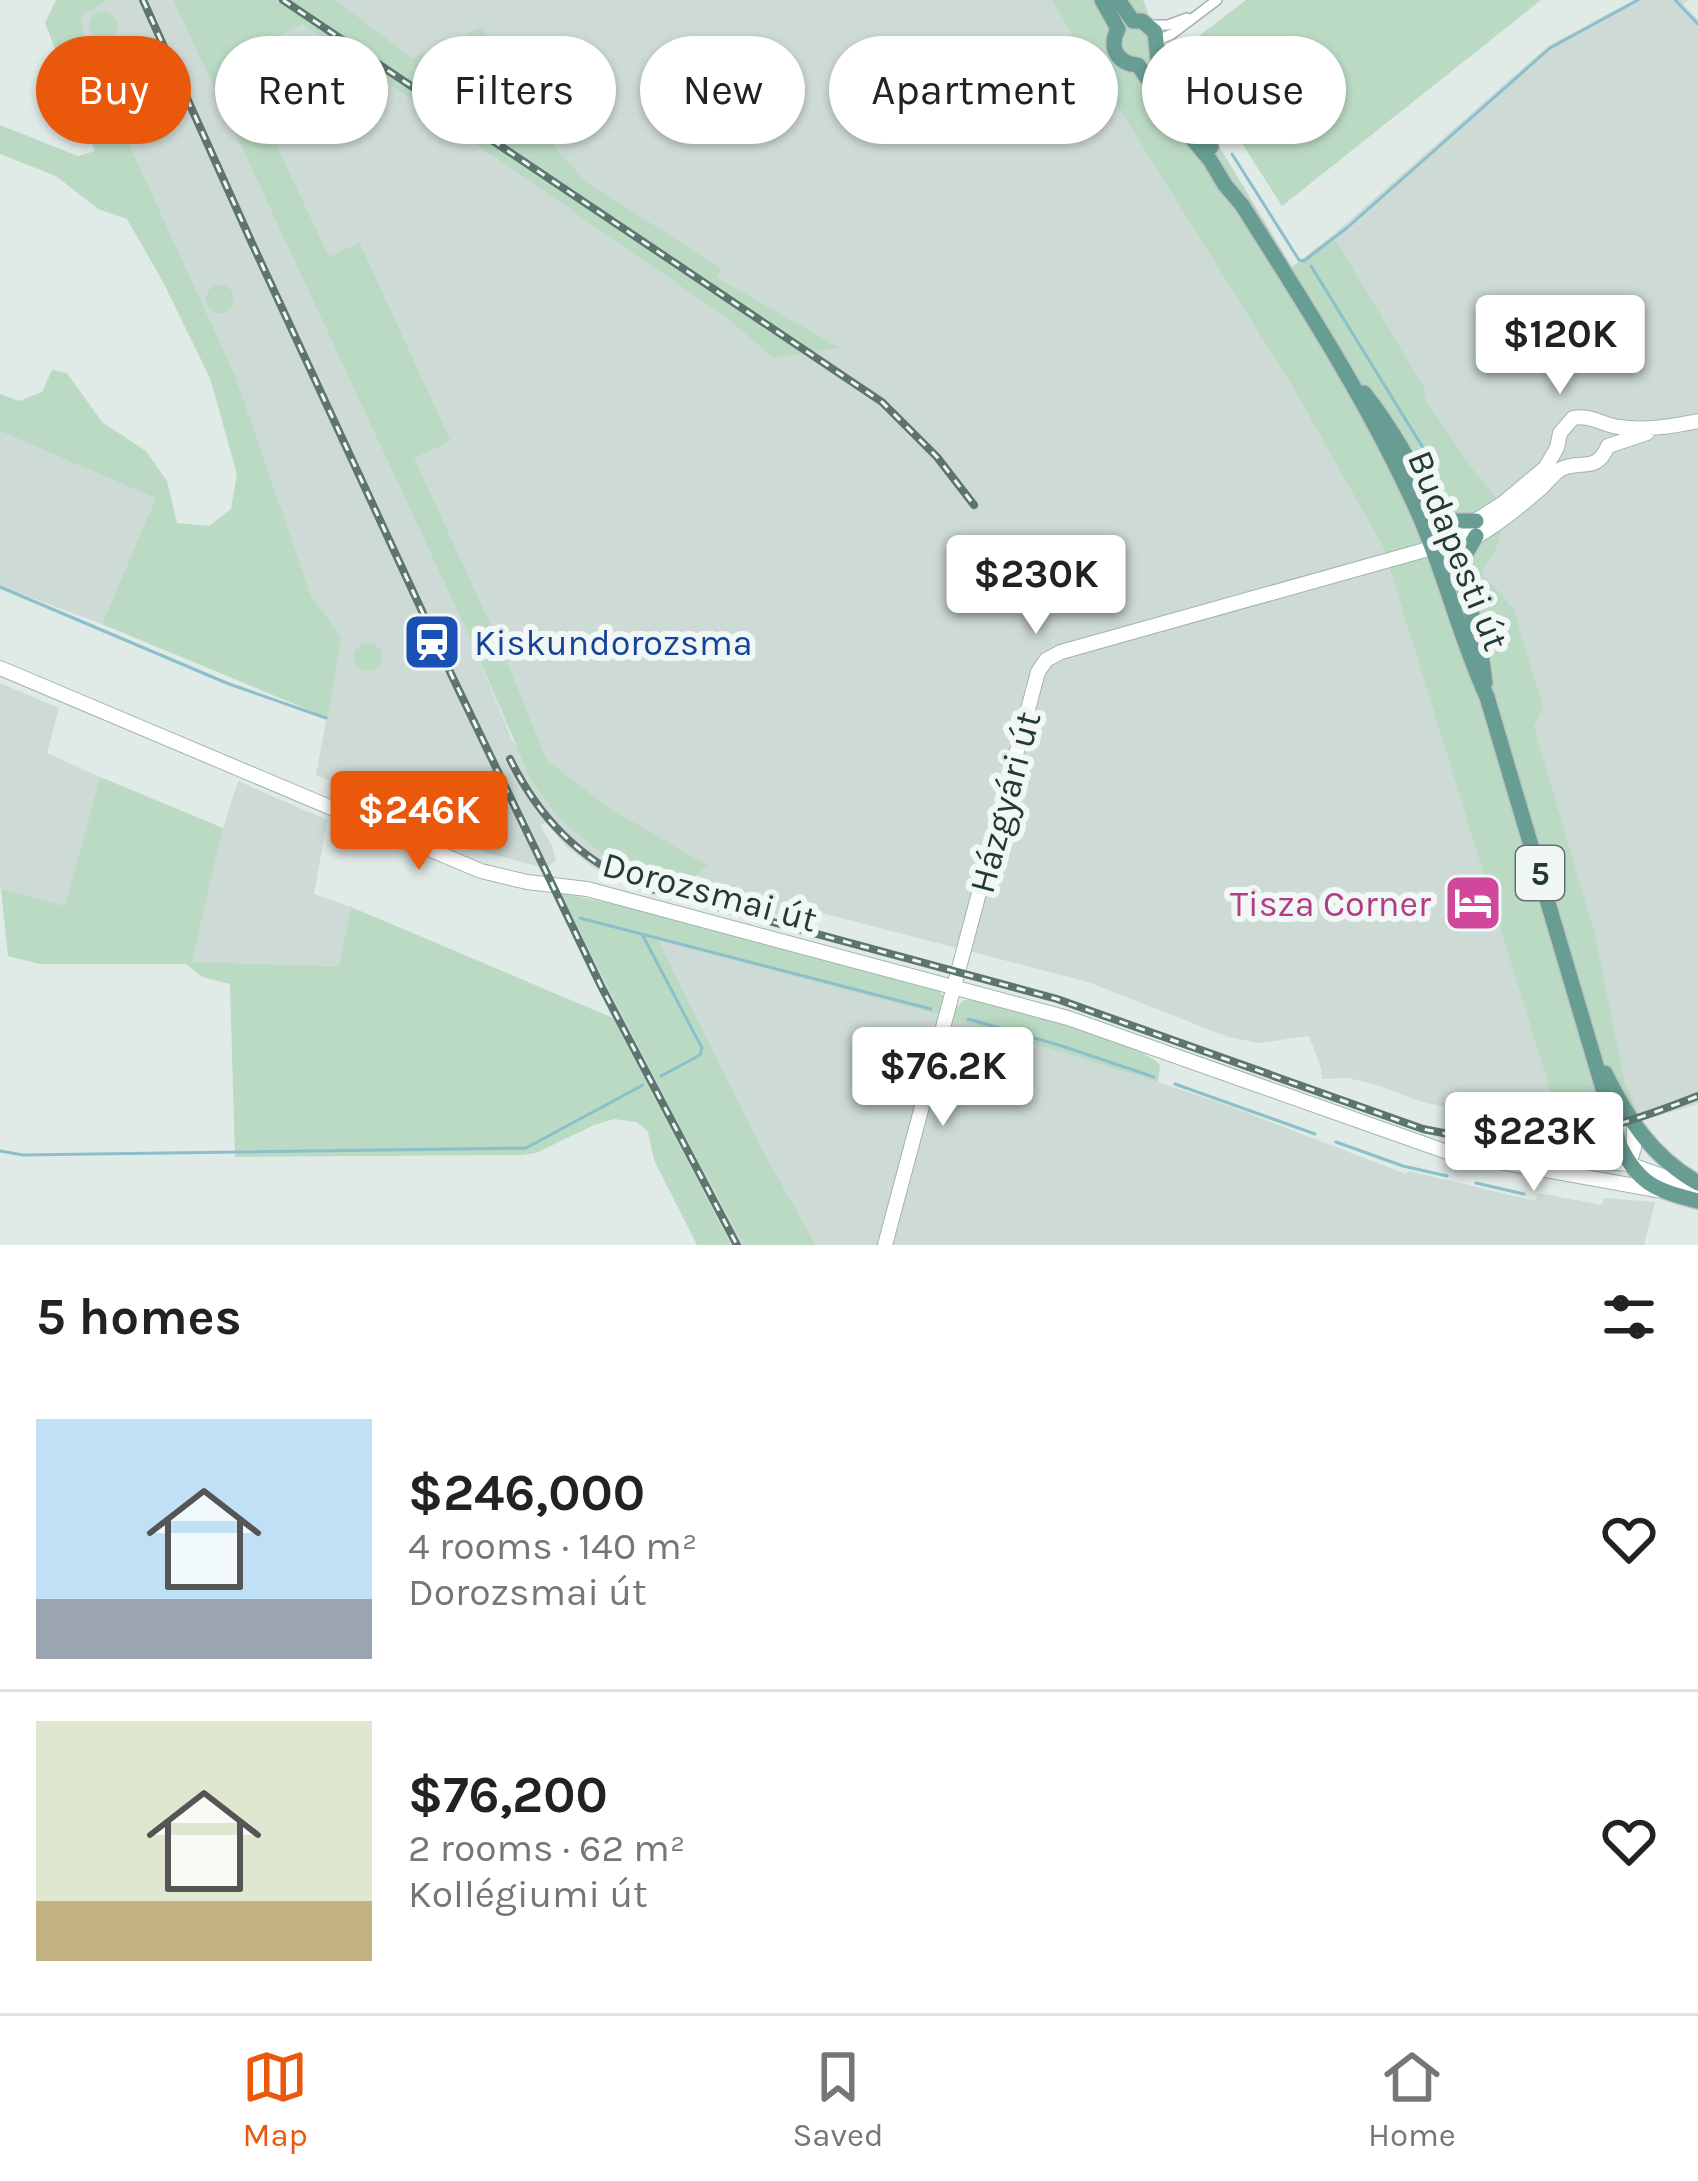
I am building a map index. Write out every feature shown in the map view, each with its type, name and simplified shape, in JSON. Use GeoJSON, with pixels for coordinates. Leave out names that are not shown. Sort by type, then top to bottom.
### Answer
{"type":"FeatureCollection","features":[{"type":"Feature","properties":{"kind":"main road","name":"Budapesti út"},"geometry":{"type":"LineString","coordinates":[[1102,0],[1143,34]]}},
{"type":"Feature","properties":{"kind":"main road","name":"Budapesti út"},"geometry":{"type":"LineString","coordinates":[[1118,0],[1233,182],[1242,205]]}},
{"type":"Feature","properties":{"kind":"main road","name":"Budapesti út"},"geometry":{"type":"LineString","coordinates":[[1143,34],[1114,37],[1116,54],[1138,65],[1210,160],[1340,362],[1415,505],[1442,545],[1468,606],[1482,655],[1487,697]]}},
{"type":"Feature","properties":{"kind":"main road"},"geometry":{"type":"LineString","coordinates":[[1138,65],[1148,62],[1143,34]]}},
{"type":"Feature","properties":{"kind":"main road","name":"Budapesti út"},"geometry":{"type":"LineString","coordinates":[[1340,362],[1383,417],[1431,506],[1469,658],[1487,697],[1610,1119],[1629,1164],[1657,1190]]}},
{"type":"Feature","properties":{"kind":"main road"},"geometry":{"type":"LineString","coordinates":[[1468,606],[1464,567],[1476,528],[1545,469],[1566,424],[1589,416],[1623,428],[1662,428]]}},
{"type":"Feature","properties":{"kind":"main road"},"geometry":{"type":"LineString","coordinates":[[1609,446],[1698,421]]}},
{"type":"Feature","properties":{"kind":"main road"},"geometry":{"type":"LineString","coordinates":[[1442,545],[1525,502],[1562,469],[1596,463],[1609,446],[1602,423]]}},
{"type":"Feature","properties":{"kind":"main road"},"geometry":{"type":"LineString","coordinates":[[1559,440],[1568,460],[1577,465]]}},
{"type":"Feature","properties":{"kind":"main road"},"geometry":{"type":"LineString","coordinates":[[1431,506],[1452,521],[1476,528]]}},
{"type":"Feature","properties":{"kind":"main road","name":"Házgyári út"},"geometry":{"type":"LineString","coordinates":[[956,986],[1038,672],[1046,660],[1442,545]]}},
{"type":"Feature","properties":{"kind":"main road","name":"Dorozsmai út"},"geometry":{"type":"LineString","coordinates":[[0,668],[481,871],[587,889],[956,986],[1103,1030],[1450,1153],[1698,1201]]}},
{"type":"Feature","properties":{"kind":"main road"},"geometry":{"type":"LineString","coordinates":[[885,1245],[956,986]]}},
{"type":"Feature","properties":{"kind":"main road","name":"Budapesti út"},"geometry":{"type":"LineString","coordinates":[[1593,1050],[1634,1127],[1698,1186]]}},
{"type":"Feature","properties":{"kind":"main road"},"geometry":{"type":"LineString","coordinates":[[1590,1160],[1610,1144],[1610,1119]]}},
{"type":"Feature","properties":{"kind":"main road"},"geometry":{"type":"LineString","coordinates":[[1583,1178],[1629,1164],[1634,1127]]}},
{"type":"Feature","properties":{"kind":"main road","name":"Dorozsmai út"},"geometry":{"type":"LineString","coordinates":[[1418,1142],[1629,1164],[1698,1186]]}},
{"type":"Feature","properties":{"kind":"street"},"geometry":{"type":"LineString","coordinates":[[1143,34],[1172,34],[1217,0]]}},
{"type":"Feature","properties":{"kind":"street"},"geometry":{"type":"LineString","coordinates":[[1143,34],[1198,14]]}},
{"type":"Feature","properties":{"kind":"shaded area"},"geometry":{"type":"Polygon","coordinates":[[[108,0],[173,0],[190,36],[83,36],[80,16],[108,0]]]}},
{"type":"Feature","properties":{"kind":"shaded area"},"geometry":{"type":"Polygon","coordinates":[[[336,0],[1051,0],[1073,36],[829,36],[829,144],[1118,144],[1118,107],[1292,386],[1383,547],[1561,1126],[1544,1131],[1517,1124],[1514,1130],[1485,1128],[1484,1116],[1348,1078],[1322,1079],[1309,1036],[1259,1043],[1228,1037],[1088,982],[783,903],[778,915],[697,875],[707,867],[609,808],[547,760],[503,651],[413,457],[451,441],[361,243],[329,258],[276,144],[388,144],[388,84],[412,100],[412,144],[475,144],[731,321],[772,358],[837,348],[716,276],[721,269],[584,180],[553,144],[616,144],[616,36],[486,36],[482,28],[463,36],[412,36],[412,58],[336,0]]]}},
{"type":"Feature","properties":{"kind":"shaded area"},"geometry":{"type":"Polygon","coordinates":[[[1634,0],[1689,0],[1683,4],[1698,20],[1698,1104],[1641,1121],[1625,1082],[1595,934],[1534,726],[1510,603],[1482,573],[1495,550],[1501,524],[1511,515],[1424,400],[1424,387],[1333,235],[1548,46],[1634,0]]]}},
{"type":"Feature","properties":{"kind":"shaded area"},"geometry":{"type":"Polygon","coordinates":[[[302,24],[319,36],[281,36],[302,24]]]}},
{"type":"Feature","properties":{"kind":"shaded area"},"geometry":{"type":"Polygon","coordinates":[[[191,39],[215,90],[215,144],[240,144],[475,649],[512,740],[609,860],[680,889],[621,883],[567,847],[546,823],[540,825],[556,860],[547,868],[744,1245],[731,1245],[540,867],[470,848],[431,831],[430,822],[316,775],[341,637],[311,595],[235,375],[129,144],[191,144],[191,39]]]}},
{"type":"Feature","properties":{"kind":"shaded area"},"geometry":{"type":"Polygon","coordinates":[[[0,431],[157,497],[102,624],[0,586],[0,431]]]}},
{"type":"Feature","properties":{"kind":"shaded area"},"geometry":{"type":"Polygon","coordinates":[[[0,683],[59,708],[47,753],[100,777],[65,907],[0,889],[0,683]]]}},
{"type":"Feature","properties":{"kind":"shaded area"},"geometry":{"type":"Polygon","coordinates":[[[238,781],[327,820],[314,894],[351,907],[340,966],[192,962],[238,781]]]}},
{"type":"Feature","properties":{"kind":"shaded area"},"geometry":{"type":"Polygon","coordinates":[[[657,939],[953,1019],[1158,1082],[1406,1174],[1535,1201],[1538,1193],[1602,1205],[1604,1198],[1655,1202],[1644,1245],[816,1245],[762,1149],[657,939]]]}},
{"type":"Feature","properties":{"kind":"green space"},"geometry":{"type":"Polygon","coordinates":[[[56,0],[108,0],[81,16],[84,36],[50,36],[45,23],[56,0]]]}},
{"type":"Feature","properties":{"kind":"green space"},"geometry":{"type":"Polygon","coordinates":[[[173,0],[336,0],[383,36],[319,36],[302,24],[281,36],[215,36],[215,90],[173,0]]]}},
{"type":"Feature","properties":{"kind":"green space"},"geometry":{"type":"Polygon","coordinates":[[[1051,0],[1143,0],[1157,36],[1142,36],[1142,144],[1218,144],[1292,267],[1333,235],[1424,387],[1425,400],[1512,516],[1482,573],[1513,608],[1543,707],[1534,726],[1595,934],[1625,1082],[1638,1114],[1561,1126],[1383,547],[1292,386],[1118,107],[1118,36],[1073,36],[1051,0]]]}},
{"type":"Feature","properties":{"kind":"green space"},"geometry":{"type":"Polygon","coordinates":[[[1246,0],[1541,0],[1282,206],[1243,144],[1346,144],[1346,36],[1199,36],[1246,0]]]}},
{"type":"Feature","properties":{"kind":"green space"},"geometry":{"type":"Polygon","coordinates":[[[98,13],[108,13],[116,21],[113,36],[93,36],[90,31],[90,21],[98,13]]]}},
{"type":"Feature","properties":{"kind":"green space"},"geometry":{"type":"Polygon","coordinates":[[[482,27],[486,36],[462,36],[482,27]]]}},
{"type":"Feature","properties":{"kind":"green space"},"geometry":{"type":"Polygon","coordinates":[[[388,40],[412,58],[412,100],[388,84],[388,40]]]}},
{"type":"Feature","properties":{"kind":"green space"},"geometry":{"type":"Polygon","coordinates":[[[0,125],[36,139],[36,144],[78,156],[95,151],[92,144],[129,144],[235,375],[311,595],[341,637],[328,718],[102,624],[156,498],[0,431],[0,394],[19,401],[42,392],[52,370],[67,373],[102,422],[146,451],[167,481],[177,523],[209,526],[231,509],[237,474],[210,378],[127,219],[98,209],[56,176],[0,154],[0,125]]]}},
{"type":"Feature","properties":{"kind":"green space"},"geometry":{"type":"Polygon","coordinates":[[[240,144],[276,144],[329,257],[360,242],[451,441],[414,458],[503,651],[547,760],[609,808],[708,866],[680,889],[609,860],[559,818],[531,780],[240,144]]]}},
{"type":"Feature","properties":{"kind":"green space"},"geometry":{"type":"Polygon","coordinates":[[[475,144],[553,144],[584,180],[722,269],[717,277],[839,348],[772,358],[731,321],[475,144]]]}},
{"type":"Feature","properties":{"kind":"green space"},"geometry":{"type":"Polygon","coordinates":[[[220,285],[230,289],[234,299],[230,309],[220,313],[210,309],[206,299],[210,289],[220,285]]]}},
{"type":"Feature","properties":{"kind":"green space"},"geometry":{"type":"Polygon","coordinates":[[[368,643],[378,647],[382,657],[378,667],[368,671],[358,667],[354,657],[358,647],[368,643]]]}},
{"type":"Feature","properties":{"kind":"green space"},"geometry":{"type":"Polygon","coordinates":[[[100,777],[223,828],[192,962],[339,966],[351,907],[613,1018],[731,1245],[697,1245],[654,1160],[648,1132],[637,1122],[614,1119],[536,1153],[520,1155],[235,1157],[230,984],[202,977],[186,964],[40,964],[8,956],[1,889],[65,906],[100,777]]]}},
{"type":"Feature","properties":{"kind":"green space"},"geometry":{"type":"Polygon","coordinates":[[[560,893],[620,905],[942,994],[943,1016],[658,940],[762,1149],[816,1245],[744,1245],[560,893]]]}},
{"type":"Feature","properties":{"kind":"green space"},"geometry":{"type":"Polygon","coordinates":[[[964,1000],[1127,1046],[1160,1065],[1158,1082],[953,1019],[964,1000]]]}},
{"type":"Feature","properties":{"kind":"waterway"},"geometry":{"type":"LineString","coordinates":[[1232,154],[1304,261],[1550,48],[1638,0]]}},
{"type":"Feature","properties":{"kind":"waterway"},"geometry":{"type":"LineString","coordinates":[[1675,0],[1698,24]]}},
{"type":"Feature","properties":{"kind":"waterway"},"geometry":{"type":"LineString","coordinates":[[1311,266],[1425,451]]}},
{"type":"Feature","properties":{"kind":"waterway"},"geometry":{"type":"LineString","coordinates":[[0,587],[229,684],[326,718]]}},
{"type":"Feature","properties":{"kind":"waterway"},"geometry":{"type":"LineString","coordinates":[[580,918],[931,1009]]}},
{"type":"Feature","properties":{"kind":"waterway"},"geometry":{"type":"LineString","coordinates":[[643,936],[702,1048],[700,1055],[661,1076]]}},
{"type":"Feature","properties":{"kind":"waterway"},"geometry":{"type":"LineString","coordinates":[[968,1019],[1154,1077]]}},
{"type":"Feature","properties":{"kind":"waterway"},"geometry":{"type":"LineString","coordinates":[[1175,1084],[1315,1134]]}},
{"type":"Feature","properties":{"kind":"waterway"},"geometry":{"type":"LineString","coordinates":[[0,1151],[23,1155],[526,1148],[643,1085]]}},
{"type":"Feature","properties":{"kind":"waterway"},"geometry":{"type":"LineString","coordinates":[[1336,1142],[1447,1176]]}},
{"type":"Feature","properties":{"kind":"waterway"},"geometry":{"type":"LineString","coordinates":[[1476,1183],[1524,1194]]}},
{"type":"Feature","properties":{"kind":"railway"},"geometry":{"type":"LineString","coordinates":[[143,0],[452,676],[601,986],[737,1245]]}},
{"type":"Feature","properties":{"kind":"railway"},"geometry":{"type":"LineString","coordinates":[[283,0],[882,402],[937,457],[974,505]]}},
{"type":"Feature","properties":{"kind":"railway"},"geometry":{"type":"LineString","coordinates":[[510,759],[534,800],[563,834],[598,863],[640,886],[1057,999],[1423,1129],[1497,1139],[1564,1136],[1628,1121],[1698,1096]]}},
{"type":"Feature","properties":{"kind":"place","name":"Kiskundorozsma"},"geometry":{"type":"Point","coordinates":[432,642]}},
{"type":"Feature","properties":{"kind":"place","name":"Tisza Corner"},"geometry":{"type":"Point","coordinates":[1473,903]}}]}
